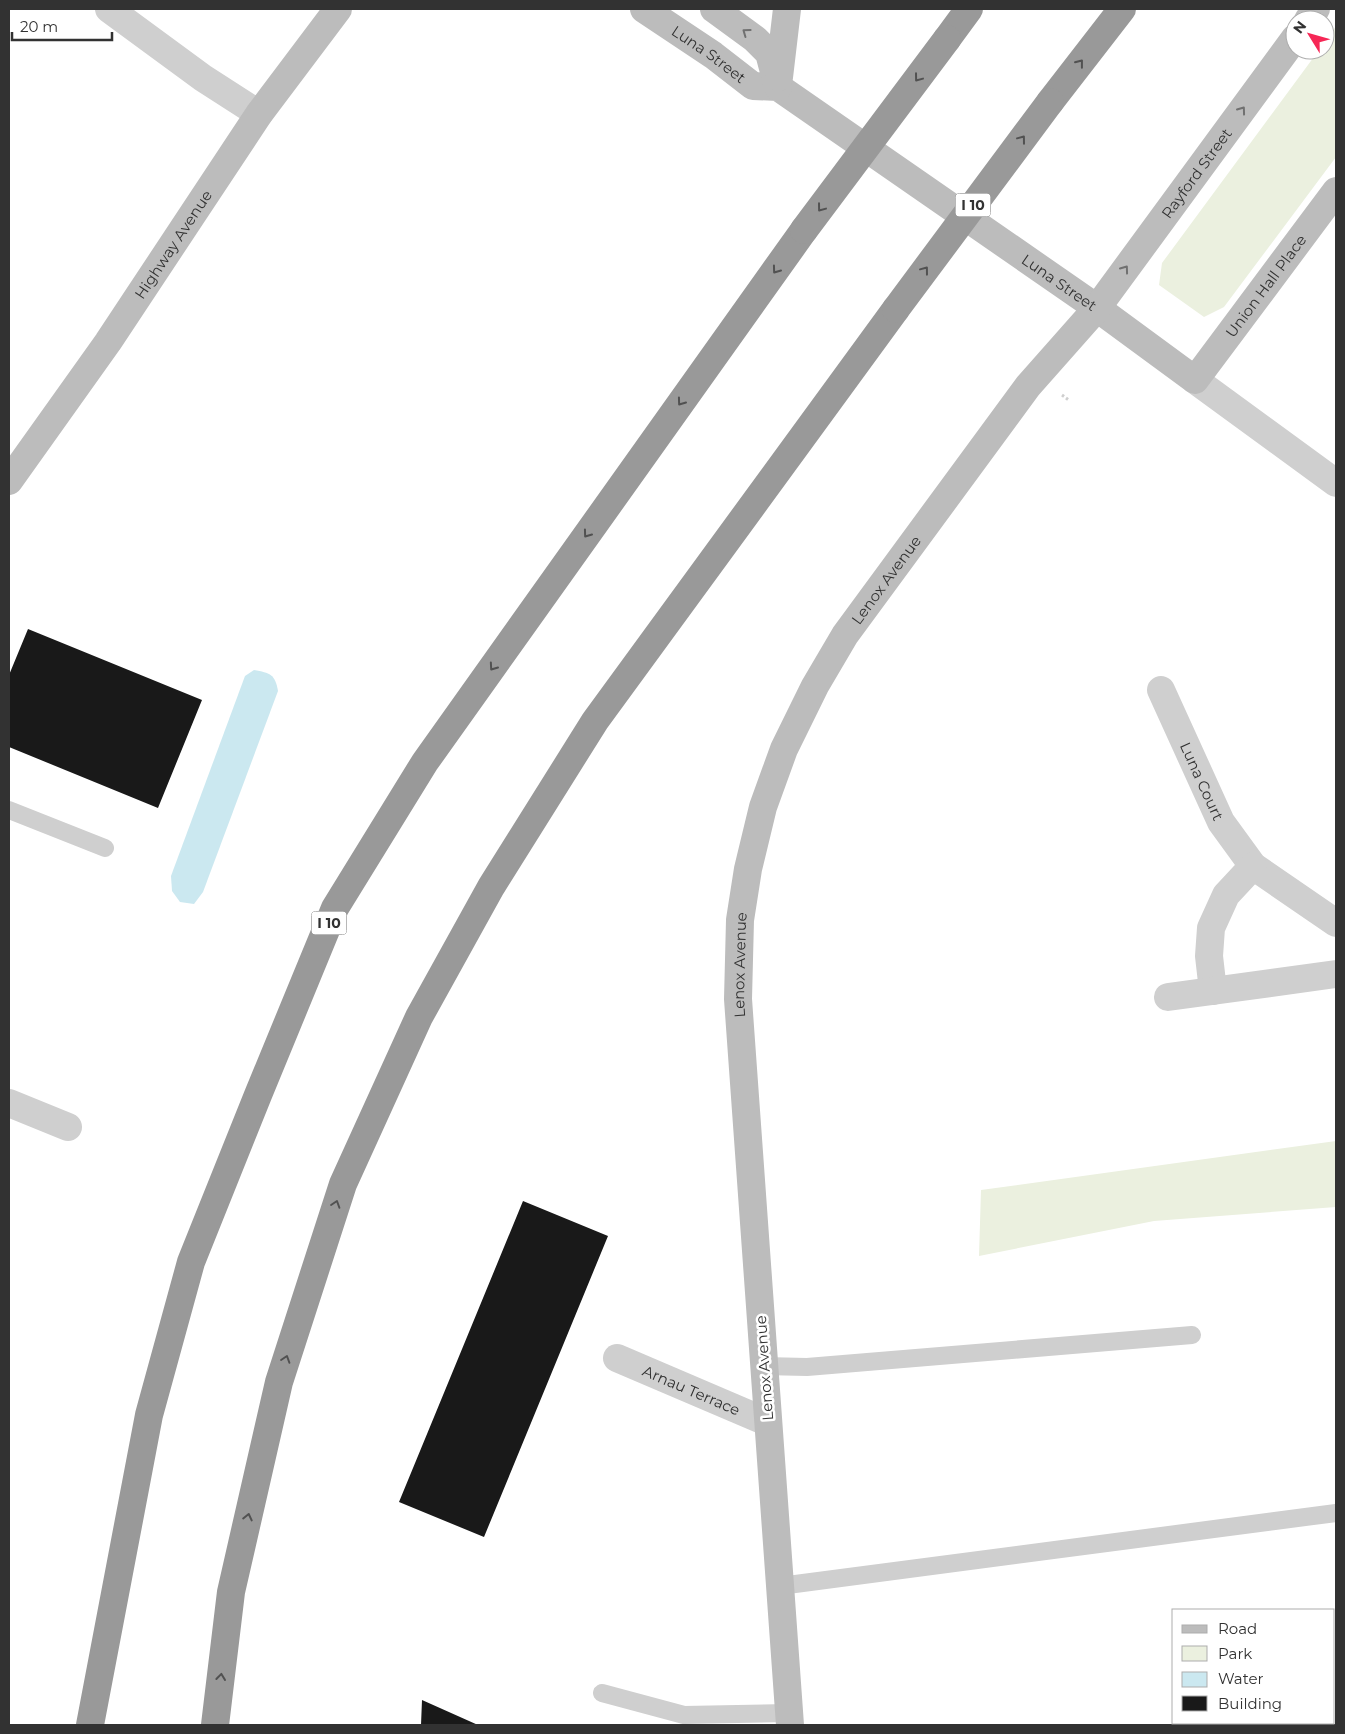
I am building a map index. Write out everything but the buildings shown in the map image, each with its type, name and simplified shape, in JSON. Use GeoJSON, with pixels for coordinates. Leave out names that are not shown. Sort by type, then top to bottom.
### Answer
{"type":"FeatureCollection","features":[{"type":"Feature","properties":{"kind":"highway","name":"I 10"},"geometry":{"type":"LineString","coordinates":[[90,1725],[149,1415],[191,1262],[335,908],[425,762],[804,230],[969,9]]}},
{"type":"Feature","properties":{"kind":"highway","name":"I 10"},"geometry":{"type":"LineString","coordinates":[[215,1725],[231,1592],[279,1382],[343,1184],[419,1017],[491,887],[595,721],[896,309],[1050,102],[1122,9]]}},
{"type":"Feature","properties":{"kind":"main road","name":"Highway Avenue"},"geometry":{"type":"LineString","coordinates":[[9,481],[108,342],[259,114],[338,9]]}},
{"type":"Feature","properties":{"kind":"main road","name":"Luna Street"},"geometry":{"type":"LineString","coordinates":[[644,9],[713,55],[753,86],[778,87],[1096,308],[1195,380]]}},
{"type":"Feature","properties":{"kind":"main road"},"geometry":{"type":"LineString","coordinates":[[714,9],[755,39],[769,53],[778,87]]}},
{"type":"Feature","properties":{"kind":"main road"},"geometry":{"type":"LineString","coordinates":[[778,87],[787,9]]}},
{"type":"Feature","properties":{"kind":"main road","name":"Rayford Street"},"geometry":{"type":"LineString","coordinates":[[1096,308],[1285,52]]}},
{"type":"Feature","properties":{"kind":"main road","name":"Union Hall Place"},"geometry":{"type":"LineString","coordinates":[[1195,380],[1336,191]]}},
{"type":"Feature","properties":{"kind":"main road","name":"Lenox Avenue"},"geometry":{"type":"LineString","coordinates":[[789,1719],[738,999],[740,920],[748,870],[763,807],[788,742],[815,686],[845,635],[1028,386],[1096,308]]}},
{"type":"Feature","properties":{"kind":"street"},"geometry":{"type":"LineString","coordinates":[[109,9],[203,78],[259,114]]}},
{"type":"Feature","properties":{"kind":"street","name":"Luna Street"},"geometry":{"type":"LineString","coordinates":[[1195,380],[1336,483]]}},
{"type":"Feature","properties":{"kind":"street","name":"Luna Court"},"geometry":{"type":"LineString","coordinates":[[1161,690],[1221,822],[1253,866],[1336,923]]}},
{"type":"Feature","properties":{"kind":"street"},"geometry":{"type":"LineString","coordinates":[[1212,991],[1209,956],[1211,928],[1226,895],[1253,866]]}},
{"type":"Feature","properties":{"kind":"street"},"geometry":{"type":"LineString","coordinates":[[1168,997],[1336,974]]}},
{"type":"Feature","properties":{"kind":"street"},"geometry":{"type":"LineString","coordinates":[[9,1103],[68,1127]]}},
{"type":"Feature","properties":{"kind":"street","name":"Arnau Terrace"},"geometry":{"type":"LineString","coordinates":[[617,1358],[767,1422]]}},
{"type":"Feature","properties":{"kind":"lane"},"geometry":{"type":"LineString","coordinates":[[9,810],[105,848]]}},
{"type":"Feature","properties":{"kind":"lane"},"geometry":{"type":"LineString","coordinates":[[763,1366],[807,1367],[1192,1335]]}},
{"type":"Feature","properties":{"kind":"lane"},"geometry":{"type":"LineString","coordinates":[[780,1586],[1336,1513]]}},
{"type":"Feature","properties":{"kind":"lane"},"geometry":{"type":"LineString","coordinates":[[602,1693],[684,1715],[789,1719]]}},
{"type":"Feature","properties":{"kind":"path"},"geometry":{"type":"LineString","coordinates":[[1061,394],[1070,401]]}},
{"type":"Feature","properties":{"kind":"green space"},"geometry":{"type":"Polygon","coordinates":[[[1336,26],[1336,157],[1224,307],[1204,317],[1159,285],[1162,263],[1312,60],[1335,60],[1336,26]]]}},
{"type":"Feature","properties":{"kind":"green space"},"geometry":{"type":"Polygon","coordinates":[[[1336,1141],[1336,1207],[1154,1221],[979,1256],[981,1190],[1336,1141]]]}},
{"type":"Feature","properties":{"kind":"water"},"geometry":{"type":"Polygon","coordinates":[[[254,670],[271,675],[278,691],[203,892],[194,904],[180,902],[172,891],[171,876],[245,676],[254,670]]]}}]}
